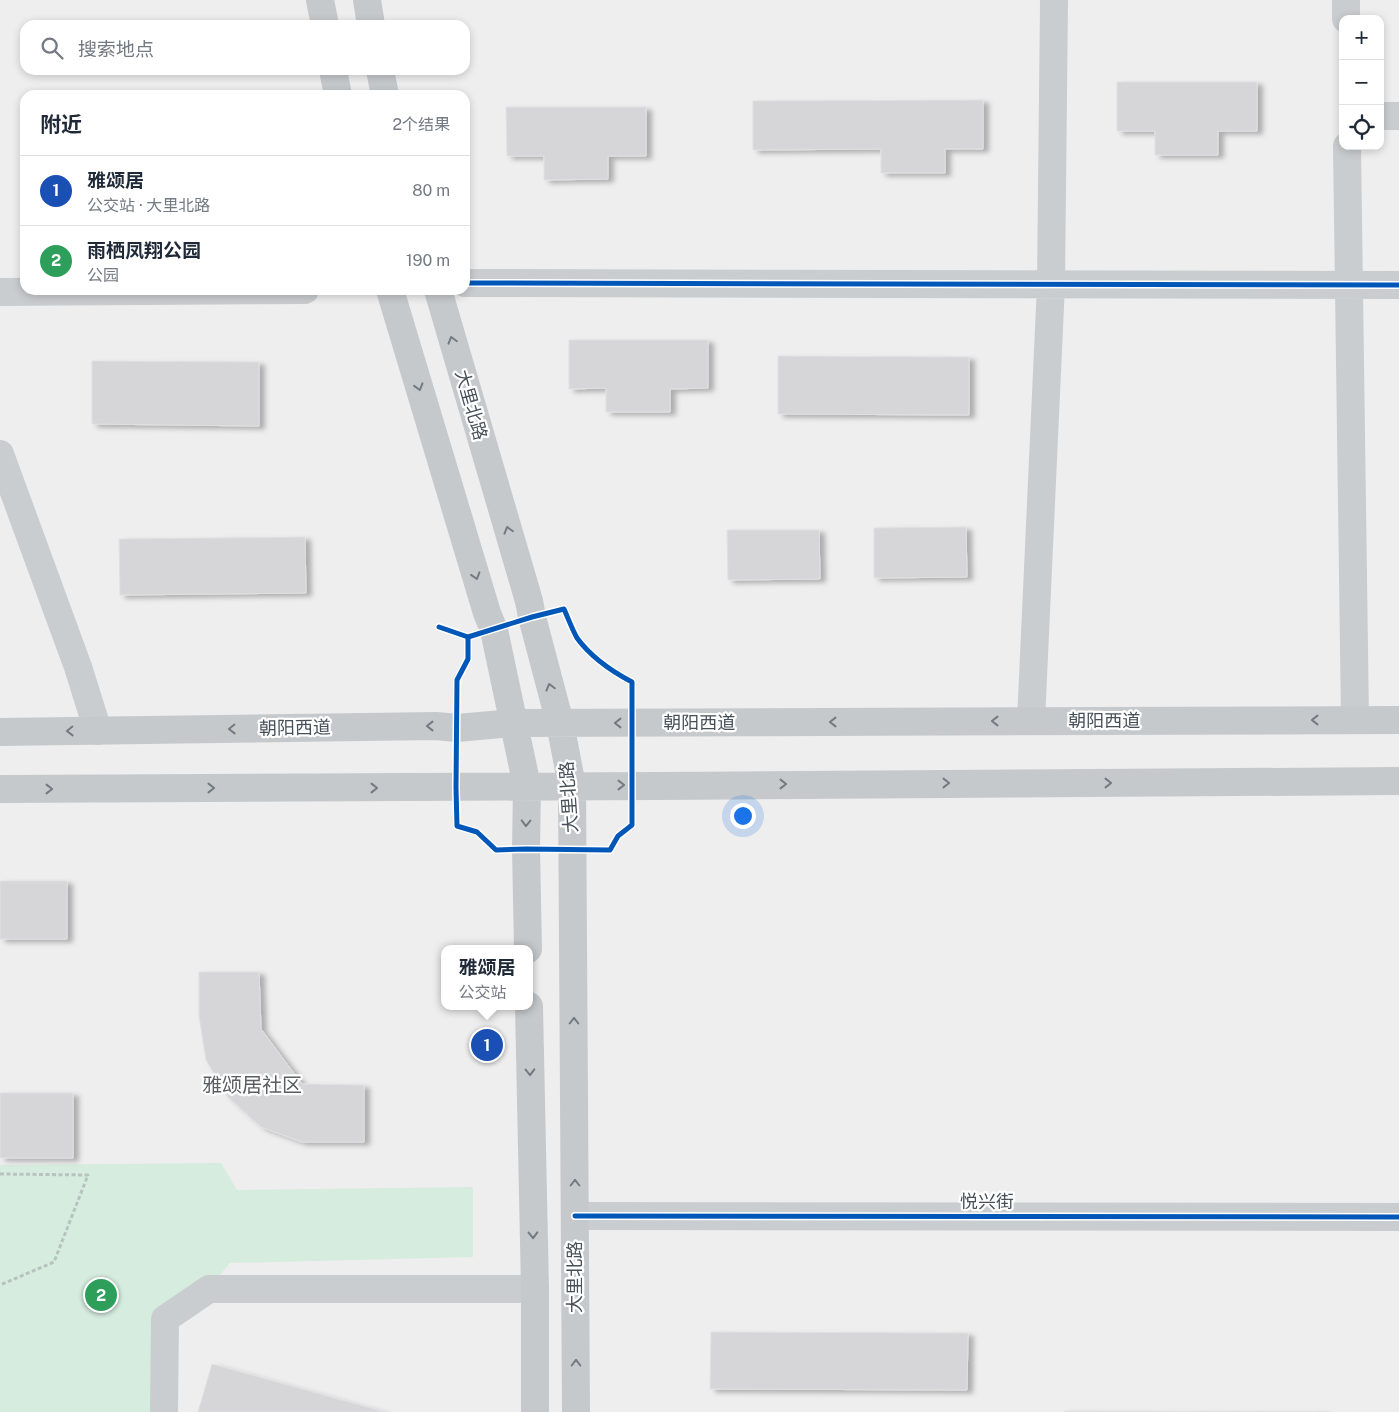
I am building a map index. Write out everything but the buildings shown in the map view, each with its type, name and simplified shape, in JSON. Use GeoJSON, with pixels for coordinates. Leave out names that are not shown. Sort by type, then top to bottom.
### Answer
{"type":"FeatureCollection","features":[{"type":"Feature","properties":{"kind":"main road"},"geometry":{"type":"LineString","coordinates":[[320,0],[324,20]]}},
{"type":"Feature","properties":{"kind":"main road"},"geometry":{"type":"LineString","coordinates":[[367,0],[370,20]]}},
{"type":"Feature","properties":{"kind":"main road"},"geometry":{"type":"LineString","coordinates":[[334,75],[337,90]]}},
{"type":"Feature","properties":{"kind":"main road"},"geometry":{"type":"LineString","coordinates":[[381,75],[384,90]]}},
{"type":"Feature","properties":{"kind":"main road"},"geometry":{"type":"LineString","coordinates":[[392,295],[487,613],[494,630],[527,786],[528,945]]}},
{"type":"Feature","properties":{"kind":"main road","name":"大里北路"},"geometry":{"type":"LineString","coordinates":[[439,295],[529,601],[560,724],[572,786],[576,1412]]}},
{"type":"Feature","properties":{"kind":"main road","name":"朝阳西道"},"geometry":{"type":"LineString","coordinates":[[0,732],[436,726],[456,728],[513,723],[1399,720]]}},
{"type":"Feature","properties":{"kind":"main road"},"geometry":{"type":"LineString","coordinates":[[0,789],[456,788],[1399,781]]}},
{"type":"Feature","properties":{"kind":"main road"},"geometry":{"type":"LineString","coordinates":[[529,1010],[536,1412]]}},
{"type":"Feature","properties":{"kind":"street"},"geometry":{"type":"LineString","coordinates":[[1031,721],[1051,285],[1054,0]]}},
{"type":"Feature","properties":{"kind":"street"},"geometry":{"type":"LineString","coordinates":[[1346,0],[1346,15]]}},
{"type":"Feature","properties":{"kind":"street"},"geometry":{"type":"LineString","coordinates":[[1384,116],[1399,116]]}},
{"type":"Feature","properties":{"kind":"street"},"geometry":{"type":"LineString","coordinates":[[1347,150],[1355,720]]}},
{"type":"Feature","properties":{"kind":"street"},"geometry":{"type":"LineString","coordinates":[[0,275],[20,275]]}},
{"type":"Feature","properties":{"kind":"street"},"geometry":{"type":"LineString","coordinates":[[470,283],[1399,285]]}},
{"type":"Feature","properties":{"kind":"street"},"geometry":{"type":"LineString","coordinates":[[0,292],[20,292]]}},
{"type":"Feature","properties":{"kind":"street"},"geometry":{"type":"LineString","coordinates":[[0,454],[78,666],[98,731]]}},
{"type":"Feature","properties":{"kind":"street","name":"悦兴街"},"geometry":{"type":"LineString","coordinates":[[575,1216],[1399,1216]]}},
{"type":"Feature","properties":{"kind":"street"},"geometry":{"type":"LineString","coordinates":[[164,1412],[165,1319],[209,1289],[534,1289]]}},
{"type":"Feature","properties":{"kind":"path"},"geometry":{"type":"LineString","coordinates":[[0,1174],[88,1175],[54,1262],[0,1284]]}},
{"type":"Feature","properties":{"kind":"green space"},"geometry":{"type":"Polygon","coordinates":[[[221,1163],[237,1190],[473,1187],[473,1257],[230,1263],[176,1327],[176,1412],[0,1412],[0,1165],[221,1163]]]}},
{"type":"Feature","properties":{"kind":"cycle path"},"geometry":{"type":"LineString","coordinates":[[470,283],[1399,285]]}},
{"type":"Feature","properties":{"kind":"cycle path"},"geometry":{"type":"LineString","coordinates":[[439,627],[468,637],[564,609],[575,635],[583,645],[602,663],[632,682],[632,825],[618,836],[610,850],[496,850],[477,832],[457,826],[457,680],[468,659],[468,637]]}},
{"type":"Feature","properties":{"kind":"cycle path"},"geometry":{"type":"LineString","coordinates":[[575,1216],[1399,1217]]}},
{"type":"Feature","properties":{"kind":"place","name":"雅颂居"},"geometry":{"type":"Point","coordinates":[487,1045]}},
{"type":"Feature","properties":{"kind":"place","name":"雨栖凤翔公园"},"geometry":{"type":"Point","coordinates":[101,1295]}},
{"type":"Feature","properties":{"kind":"district","name":"雅颂居社区"},"geometry":{"type":"Point","coordinates":[252,1085]}}]}
